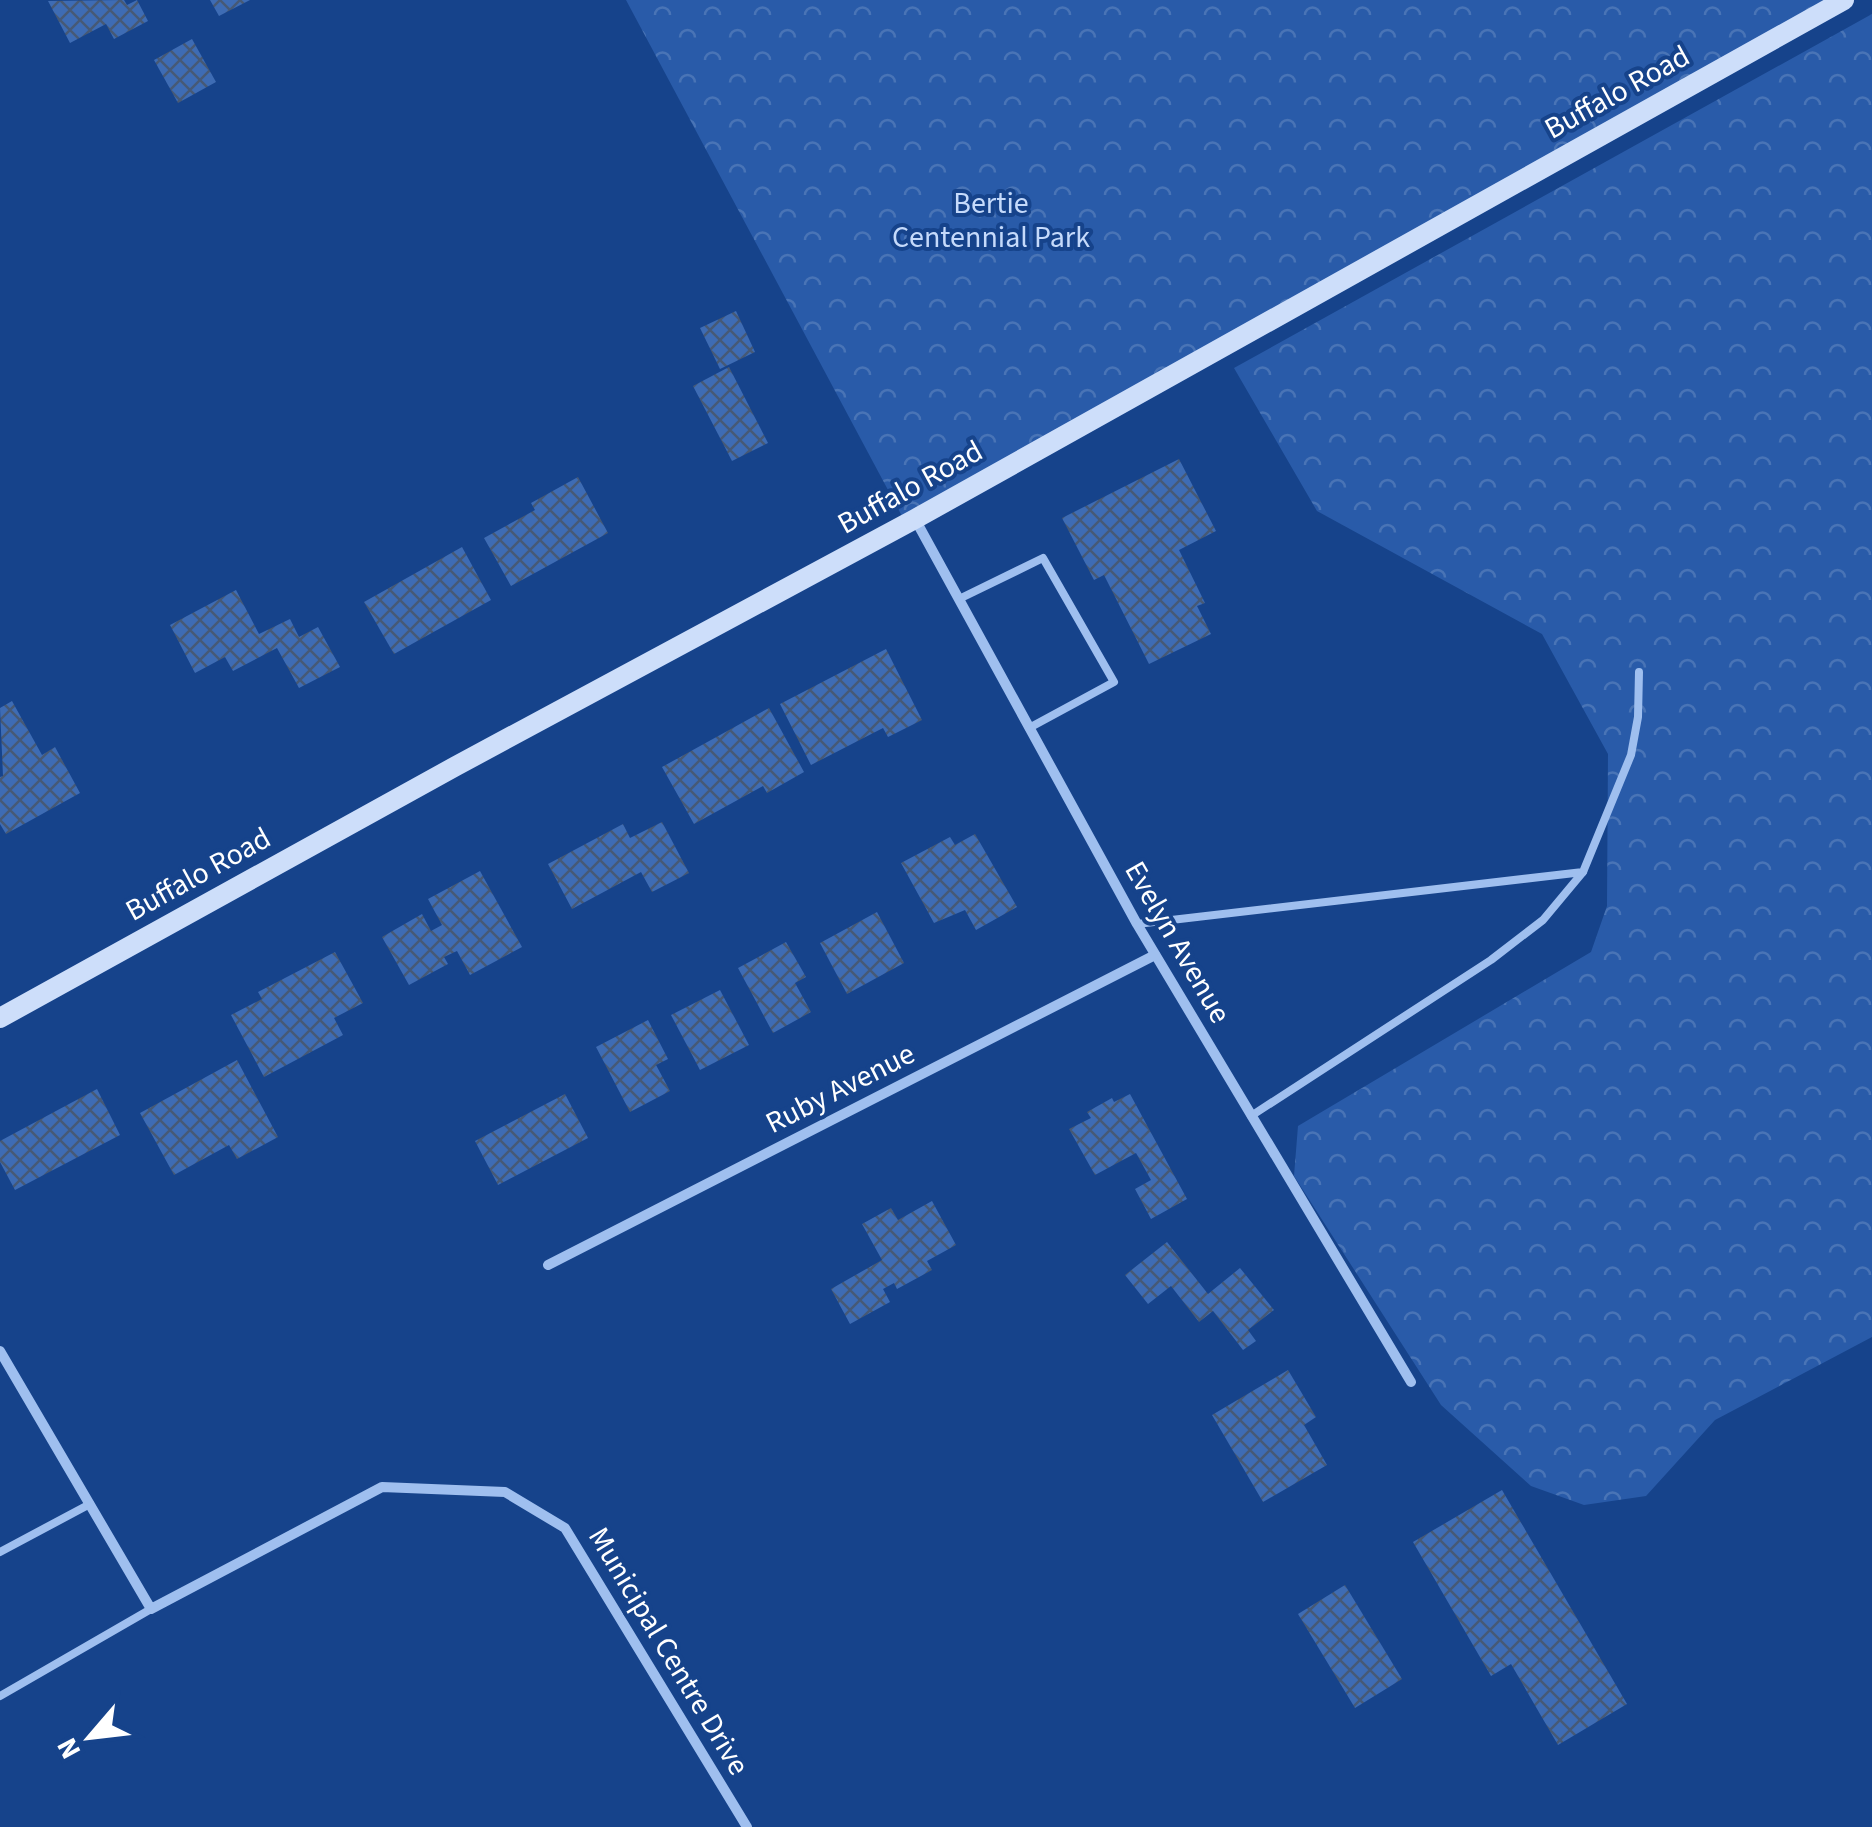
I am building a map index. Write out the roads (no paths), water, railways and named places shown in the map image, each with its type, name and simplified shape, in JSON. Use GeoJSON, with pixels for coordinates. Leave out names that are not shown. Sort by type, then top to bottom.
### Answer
{"type":"FeatureCollection","features":[{"type":"Feature","properties":{"kind":"street","name":"Buffalo Road"},"geometry":{"type":"LineString","coordinates":[[0,1018],[915,519],[1844,0]]}},
{"type":"Feature","properties":{"kind":"street","name":"Evelyn Avenue"},"geometry":{"type":"LineString","coordinates":[[915,519],[1137,924],[1411,1382]]}},
{"type":"Feature","properties":{"kind":"street","name":"Ruby Avenue"},"geometry":{"type":"LineString","coordinates":[[548,1265],[1155,955]]}},
{"type":"Feature","properties":{"kind":"street"},"geometry":{"type":"LineString","coordinates":[[0,1352],[151,1609]]}},
{"type":"Feature","properties":{"kind":"street","name":"Municipal Centre Drive"},"geometry":{"type":"LineString","coordinates":[[151,1609],[382,1487],[505,1492],[565,1528],[747,1827]]}},
{"type":"Feature","properties":{"kind":"lane"},"geometry":{"type":"LineString","coordinates":[[959,599],[1043,558],[1114,682],[1030,728]]}},
{"type":"Feature","properties":{"kind":"lane"},"geometry":{"type":"LineString","coordinates":[[1251,1116],[1491,960],[1544,920],[1584,872],[1631,755],[1640,672]]}},
{"type":"Feature","properties":{"kind":"lane"},"geometry":{"type":"LineString","coordinates":[[1137,924],[1584,872]]}},
{"type":"Feature","properties":{"kind":"lane"},"geometry":{"type":"LineString","coordinates":[[0,1552],[90,1504]]}},
{"type":"Feature","properties":{"kind":"lane"},"geometry":{"type":"LineString","coordinates":[[0,1696],[151,1609]]}},
{"type":"Feature","properties":{"kind":"park label","name":"Bertie Centennial Park"},"geometry":{"type":"Point","coordinates":[991,220]}}]}
